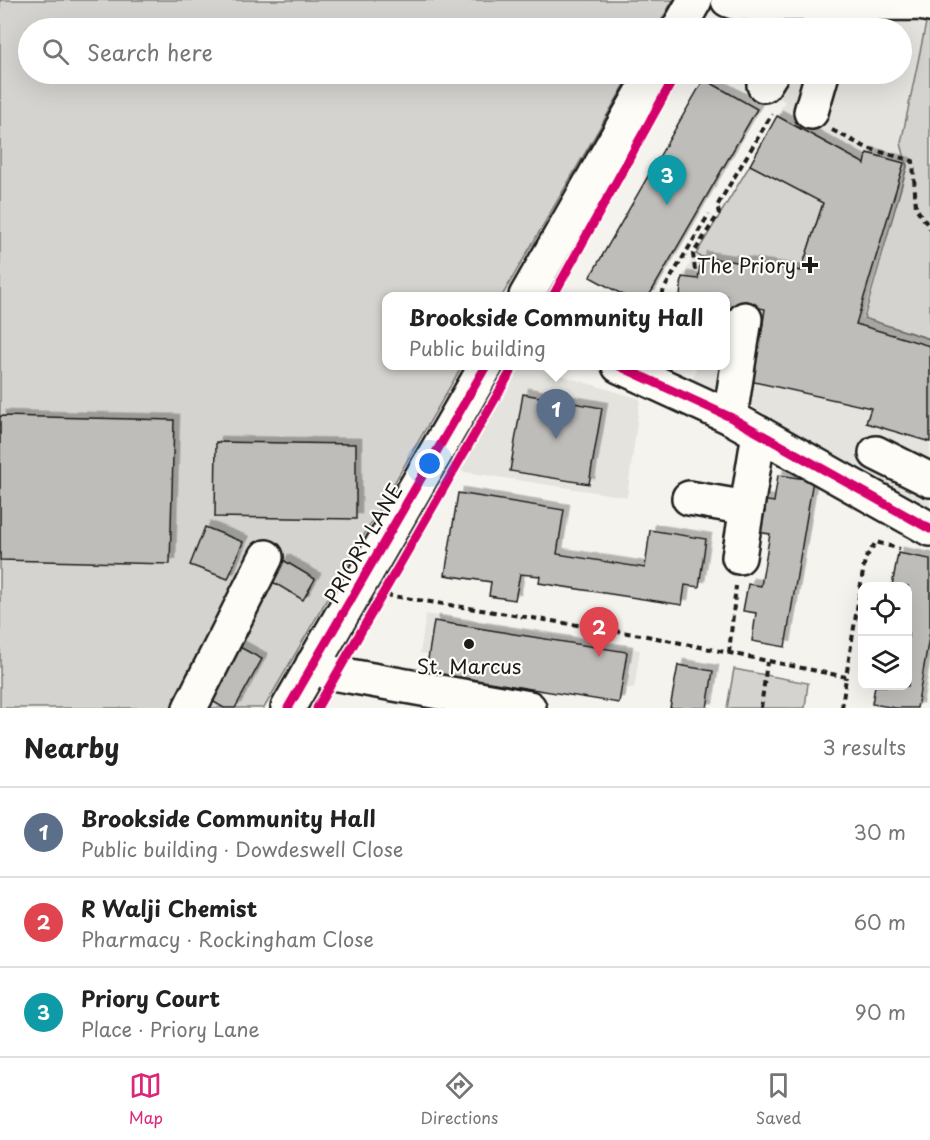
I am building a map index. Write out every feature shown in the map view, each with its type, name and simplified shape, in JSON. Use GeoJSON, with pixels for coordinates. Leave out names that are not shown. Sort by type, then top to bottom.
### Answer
{"type":"FeatureCollection","features":[{"type":"Feature","properties":{"kind":"street"},"geometry":{"type":"LineString","coordinates":[[685,18],[695,0]]}},
{"type":"Feature","properties":{"kind":"street"},"geometry":{"type":"LineString","coordinates":[[728,0],[794,16],[920,3],[930,5]]}},
{"type":"Feature","properties":{"kind":"street"},"geometry":{"type":"LineString","coordinates":[[529,292],[647,84]]}},
{"type":"Feature","properties":{"kind":"street"},"geometry":{"type":"LineString","coordinates":[[811,112],[819,84]]}},
{"type":"Feature","properties":{"kind":"street"},"geometry":{"type":"LineString","coordinates":[[730,417],[745,319]]}},
{"type":"Feature","properties":{"kind":"street","name":"PRIORY LANE"},"geometry":{"type":"LineString","coordinates":[[288,708],[484,370]]}},
{"type":"Feature","properties":{"kind":"street"},"geometry":{"type":"LineString","coordinates":[[632,370],[759,433],[919,540]]}},
{"type":"Feature","properties":{"kind":"street"},"geometry":{"type":"LineString","coordinates":[[739,557],[759,433]]}},
{"type":"Feature","properties":{"kind":"street"},"geometry":{"type":"LineString","coordinates":[[876,453],[930,480]]}},
{"type":"Feature","properties":{"kind":"street"},"geometry":{"type":"LineString","coordinates":[[689,498],[747,508]]}},
{"type":"Feature","properties":{"kind":"street"},"geometry":{"type":"LineString","coordinates":[[190,708],[266,557]]}},
{"type":"Feature","properties":{"kind":"street"},"geometry":{"type":"LineString","coordinates":[[313,664],[327,672],[529,708]]}},
{"type":"Feature","properties":{"kind":"path"},"geometry":{"type":"LineString","coordinates":[[695,270],[693,254],[719,213],[717,206],[782,96],[771,84]]}},
{"type":"Feature","properties":{"kind":"path"},"geometry":{"type":"LineString","coordinates":[[811,112],[837,134],[867,148],[913,161],[916,208],[930,228]]}},
{"type":"Feature","properties":{"kind":"path"},"geometry":{"type":"LineString","coordinates":[[663,292],[709,214]]}},
{"type":"Feature","properties":{"kind":"path"},"geometry":{"type":"LineString","coordinates":[[842,708],[865,560],[876,542],[919,540]]}},
{"type":"Feature","properties":{"kind":"path"},"geometry":{"type":"LineString","coordinates":[[729,653],[739,557]]}},
{"type":"Feature","properties":{"kind":"path"},"geometry":{"type":"LineString","coordinates":[[376,604],[388,584]]}},
{"type":"Feature","properties":{"kind":"path"},"geometry":{"type":"LineString","coordinates":[[382,594],[647,636],[767,662],[846,676]]}},
{"type":"Feature","properties":{"kind":"path"},"geometry":{"type":"LineString","coordinates":[[761,708],[767,662]]}},
{"type":"Feature","properties":{"kind":"shaded area"},"geometry":{"type":"Polygon","coordinates":[[[0,0],[673,0],[663,18],[18,18],[18,84],[625,84],[504,292],[382,292],[382,370],[460,370],[264,708],[0,708],[0,0]]]}},
{"type":"Feature","properties":{"kind":"shaded area","name":"The Priory"},"geometry":{"type":"Polygon","coordinates":[[[750,0],[930,0],[930,514],[745,402],[693,379],[696,370],[730,370],[730,292],[680,292],[682,277],[750,165],[785,101],[754,84],[912,84],[912,18],[749,18],[750,0]]]}},
{"type":"Feature","properties":{"kind":"shaded area"},"geometry":{"type":"Polygon","coordinates":[[[926,23],[930,23],[930,339],[864,318],[907,167],[901,143],[926,23]]]}},
{"type":"Feature","properties":{"kind":"shaded area"},"geometry":{"type":"Polygon","coordinates":[[[750,165],[823,203],[801,271],[701,257],[696,254],[750,165]]]}},
{"type":"Feature","properties":{"kind":"shaded area"},"geometry":{"type":"Polygon","coordinates":[[[519,370],[543,370],[640,399],[627,497],[459,471],[519,370]]]}},
{"type":"Feature","properties":{"kind":"shaded area"},"geometry":{"type":"Polygon","coordinates":[[[426,614],[640,650],[634,689],[420,653],[426,614]]]}},
{"type":"Feature","properties":{"kind":"shaded area"},"geometry":{"type":"Polygon","coordinates":[[[734,669],[808,683],[805,708],[727,708],[734,669]]]}},
{"type":"Feature","properties":{"kind":"building"},"geometry":{"type":"Polygon","coordinates":[[[701,84],[713,84],[757,109],[651,292],[618,292],[590,277],[701,84]]]}},
{"type":"Feature","properties":{"kind":"building"},"geometry":{"type":"Polygon","coordinates":[[[777,116],[865,164],[867,153],[904,163],[856,324],[930,346],[930,442],[866,423],[871,408],[741,379],[749,335],[761,337],[765,309],[740,304],[730,335],[730,292],[680,292],[682,277],[698,279],[701,257],[801,271],[823,203],[750,165],[777,116]]]}},
{"type":"Feature","properties":{"kind":"building"},"geometry":{"type":"Polygon","coordinates":[[[523,394],[602,408],[589,484],[510,471],[523,394]]]}},
{"type":"Feature","properties":{"kind":"building"},"geometry":{"type":"Polygon","coordinates":[[[0,416],[174,420],[170,564],[0,560],[0,416]]]}},
{"type":"Feature","properties":{"kind":"building"},"geometry":{"type":"Polygon","coordinates":[[[216,442],[356,444],[356,519],[215,517],[216,442]]]}},
{"type":"Feature","properties":{"kind":"building"},"geometry":{"type":"Polygon","coordinates":[[[778,475],[813,480],[785,647],[752,641],[756,613],[743,611],[748,584],[761,586],[770,534],[756,532],[761,500],[774,502],[778,475]]]}},
{"type":"Feature","properties":{"kind":"building"},"geometry":{"type":"Polygon","coordinates":[[[458,493],[564,510],[557,554],[645,568],[650,530],[706,539],[699,587],[685,585],[682,605],[539,583],[540,576],[520,574],[515,600],[489,596],[491,582],[445,575],[458,493]]]}},
{"type":"Feature","properties":{"kind":"building"},"geometry":{"type":"Polygon","coordinates":[[[205,527],[243,542],[228,579],[190,565],[205,527]]]}},
{"type":"Feature","properties":{"kind":"building"},"geometry":{"type":"Polygon","coordinates":[[[898,553],[930,559],[930,631],[917,708],[896,708],[872,704],[874,690],[912,690],[912,582],[893,582],[898,553]]]}},
{"type":"Feature","properties":{"kind":"building"},"geometry":{"type":"Polygon","coordinates":[[[283,560],[315,579],[303,600],[271,581],[283,560]]]}},
{"type":"Feature","properties":{"kind":"building"},"geometry":{"type":"Polygon","coordinates":[[[434,621],[627,652],[619,703],[426,672],[434,621]]]}},
{"type":"Feature","properties":{"kind":"building"},"geometry":{"type":"Polygon","coordinates":[[[236,645],[262,659],[235,708],[224,708],[207,698],[236,645]]]}},
{"type":"Feature","properties":{"kind":"building"},"geometry":{"type":"Polygon","coordinates":[[[678,665],[713,671],[707,708],[670,708],[678,665]]]}},
{"type":"Feature","properties":{"kind":"cycle path"},"geometry":{"type":"LineString","coordinates":[[555,292],[670,84]]}},
{"type":"Feature","properties":{"kind":"cycle path"},"geometry":{"type":"LineString","coordinates":[[288,708],[484,370]]}},
{"type":"Feature","properties":{"kind":"cycle path"},"geometry":{"type":"LineString","coordinates":[[317,708],[512,370]]}},
{"type":"Feature","properties":{"kind":"cycle path"},"geometry":{"type":"LineString","coordinates":[[628,370],[730,417],[930,529]]}},
{"type":"Feature","properties":{"kind":"place","name":"Priory Court"},"geometry":{"type":"Point","coordinates":[667,205]}},
{"type":"Feature","properties":{"kind":"place","name":"The Priory"},"geometry":{"type":"Point","coordinates":[810,265]}},
{"type":"Feature","properties":{"kind":"place","name":"Brookside Community Hall"},"geometry":{"type":"Point","coordinates":[556,439]}},
{"type":"Feature","properties":{"kind":"place","name":"St. Marcus"},"geometry":{"type":"Point","coordinates":[469,644]}},
{"type":"Feature","properties":{"kind":"place","name":"R Walji Chemist"},"geometry":{"type":"Point","coordinates":[599,657]}}]}
